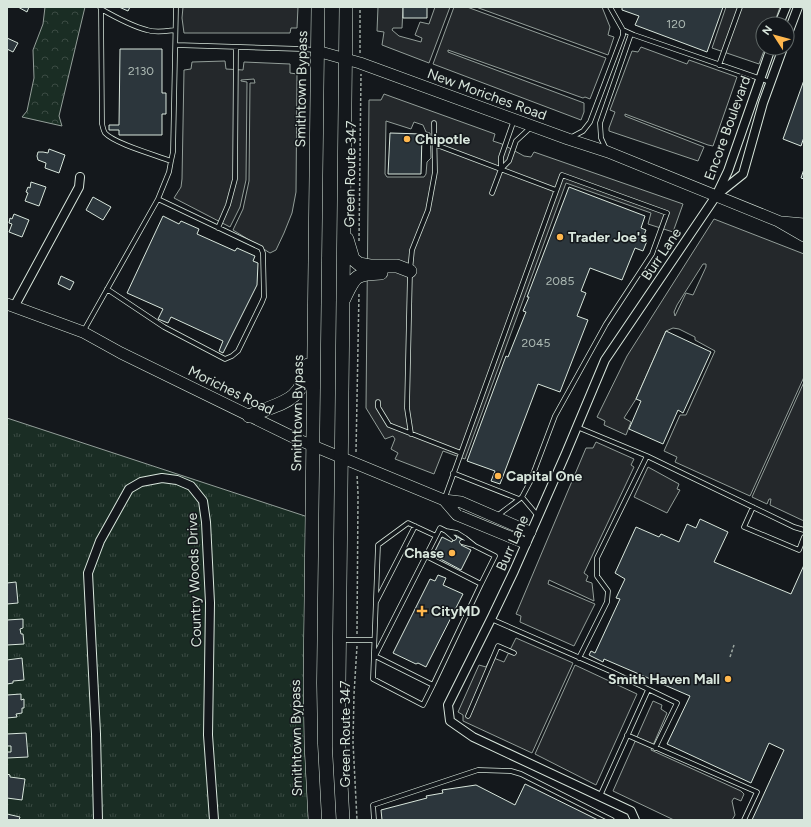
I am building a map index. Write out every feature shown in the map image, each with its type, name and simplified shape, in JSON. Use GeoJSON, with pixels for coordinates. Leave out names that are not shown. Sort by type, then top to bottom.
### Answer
{"type":"FeatureCollection","features":[{"type":"Feature","properties":{"kind":"highway","name":"Smithtown Bypass"},"geometry":{"type":"LineString","coordinates":[[315,820],[310,714],[318,7]]}},
{"type":"Feature","properties":{"kind":"highway"},"geometry":{"type":"LineString","coordinates":[[343,820],[339,747],[339,640],[346,7]]}},
{"type":"Feature","properties":{"kind":"highway"},"geometry":{"type":"LineString","coordinates":[[344,227],[352,256],[357,263],[370,266],[396,266],[410,271]]}},
{"type":"Feature","properties":{"kind":"highway"},"geometry":{"type":"LineString","coordinates":[[342,303],[354,279],[359,276],[369,273],[396,273],[410,271]]}},
{"type":"Feature","properties":{"kind":"highway"},"geometry":{"type":"LineString","coordinates":[[249,416],[286,402],[299,391],[307,373],[314,335]]}},
{"type":"Feature","properties":{"kind":"main road","name":"New Moriches Road"},"geometry":{"type":"LineString","coordinates":[[317,51],[345,58],[568,139],[608,152],[778,221],[804,236]]}},
{"type":"Feature","properties":{"kind":"main road","name":"New Moriches Road"},"geometry":{"type":"LineString","coordinates":[[778,221],[804,224]]}},
{"type":"Feature","properties":{"kind":"main road","name":"Moriches Road"},"geometry":{"type":"LineString","coordinates":[[9,306],[83,332],[121,353],[313,446],[444,500],[461,502],[530,532]]}},
{"type":"Feature","properties":{"kind":"main road","name":"Moriches Road"},"geometry":{"type":"LineString","coordinates":[[444,500],[457,515],[525,543]]}},
{"type":"Feature","properties":{"kind":"street","name":"Encore Boulevard"},"geometry":{"type":"LineString","coordinates":[[716,196],[728,171],[768,56]]}},
{"type":"Feature","properties":{"kind":"street","name":"Encore Boulevard"},"geometry":{"type":"LineString","coordinates":[[716,196],[742,174],[780,56]]}},
{"type":"Feature","properties":{"kind":"street"},"geometry":{"type":"LineString","coordinates":[[9,306],[79,187],[80,177]]}},
{"type":"Feature","properties":{"kind":"street","name":"Burr Lane"},"geometry":{"type":"LineString","coordinates":[[635,820],[631,811],[473,737],[450,721],[448,705],[491,619],[538,516],[605,360],[716,196]]}},
{"type":"Feature","properties":{"kind":"street","name":"Country Woods Drive"},"geometry":{"type":"LineString","coordinates":[[98,820],[96,734],[88,573],[100,541],[129,489],[141,482],[162,478],[177,480],[191,486],[203,501],[206,522],[210,604],[208,735],[214,820]]}},
{"type":"Feature","properties":{"kind":"lane"},"geometry":{"type":"LineString","coordinates":[[83,332],[158,199],[169,172],[173,152],[176,7]]}},
{"type":"Feature","properties":{"kind":"lane"},"geometry":{"type":"LineString","coordinates":[[568,139],[583,131],[590,122],[623,35],[623,30],[610,7]]}},
{"type":"Feature","properties":{"kind":"lane"},"geometry":{"type":"LineString","coordinates":[[719,65],[740,7]]}},
{"type":"Feature","properties":{"kind":"lane"},"geometry":{"type":"LineString","coordinates":[[171,161],[118,141],[104,131],[102,124],[100,8],[147,31],[161,32],[175,30]]}},
{"type":"Feature","properties":{"kind":"lane"},"geometry":{"type":"LineString","coordinates":[[623,30],[771,82]]}},
{"type":"Feature","properties":{"kind":"lane"},"geometry":{"type":"LineString","coordinates":[[608,152],[601,138],[600,123],[632,34]]}},
{"type":"Feature","properties":{"kind":"lane","name":"New Moriches Road"},"geometry":{"type":"LineString","coordinates":[[176,45],[302,49],[317,51]]}},
{"type":"Feature","properties":{"kind":"lane"},"geometry":{"type":"LineString","coordinates":[[218,228],[228,205],[235,178],[236,47]]}},
{"type":"Feature","properties":{"kind":"lane"},"geometry":{"type":"LineString","coordinates":[[502,169],[501,157],[514,119]]}},
{"type":"Feature","properties":{"kind":"lane"},"geometry":{"type":"LineString","coordinates":[[411,434],[407,408],[410,271],[412,250],[428,210],[436,172],[434,124]]}},
{"type":"Feature","properties":{"kind":"lane"},"geometry":{"type":"LineString","coordinates":[[492,193],[502,169],[509,161],[516,141],[532,126]]}},
{"type":"Feature","properties":{"kind":"lane"},"geometry":{"type":"LineString","coordinates":[[434,144],[556,190]]}},
{"type":"Feature","properties":{"kind":"lane"},"geometry":{"type":"LineString","coordinates":[[444,500],[562,175],[666,213],[652,254],[606,324],[555,416],[530,482],[520,498],[496,517]]}},
{"type":"Feature","properties":{"kind":"lane"},"geometry":{"type":"LineString","coordinates":[[107,289],[164,327],[225,359],[238,351],[264,297],[263,253],[261,248],[158,199]]}},
{"type":"Feature","properties":{"kind":"lane"},"geometry":{"type":"LineString","coordinates":[[378,402],[378,407],[389,425],[461,453]]}},
{"type":"Feature","properties":{"kind":"lane"},"geometry":{"type":"LineString","coordinates":[[577,426],[647,456],[794,527],[804,530]]}},
{"type":"Feature","properties":{"kind":"lane"},"geometry":{"type":"LineString","coordinates":[[579,658],[607,602],[608,591],[597,576],[597,558],[647,456]]}},
{"type":"Feature","properties":{"kind":"lane"},"geometry":{"type":"LineString","coordinates":[[453,473],[520,498],[538,516]]}},
{"type":"Feature","properties":{"kind":"lane"},"geometry":{"type":"LineString","coordinates":[[754,508],[744,527],[799,550],[804,537]]}},
{"type":"Feature","properties":{"kind":"lane"},"geometry":{"type":"LineString","coordinates":[[436,536],[408,523],[378,544],[373,679],[423,705],[495,556],[475,546],[462,542]]}},
{"type":"Feature","properties":{"kind":"lane"},"geometry":{"type":"LineString","coordinates":[[375,604],[415,526]]}},
{"type":"Feature","properties":{"kind":"lane"},"geometry":{"type":"LineString","coordinates":[[375,656],[440,528],[454,538]]}},
{"type":"Feature","properties":{"kind":"lane"},"geometry":{"type":"LineString","coordinates":[[446,531],[457,533],[475,546]]}},
{"type":"Feature","properties":{"kind":"lane"},"geometry":{"type":"LineString","coordinates":[[426,556],[481,584]]}},
{"type":"Feature","properties":{"kind":"lane"},"geometry":{"type":"LineString","coordinates":[[491,619],[677,703],[655,748]]}},
{"type":"Feature","properties":{"kind":"lane"},"geometry":{"type":"LineString","coordinates":[[339,640],[374,640]]}},
{"type":"Feature","properties":{"kind":"lane"},"geometry":{"type":"LineString","coordinates":[[468,716],[498,646],[514,653]]}},
{"type":"Feature","properties":{"kind":"lane"},"geometry":{"type":"LineString","coordinates":[[375,656],[433,686]]}},
{"type":"Feature","properties":{"kind":"lane"},"geometry":{"type":"LineString","coordinates":[[600,796],[648,690]]}},
{"type":"Feature","properties":{"kind":"lane"},"geometry":{"type":"LineString","coordinates":[[627,735],[757,792],[744,820]]}},
{"type":"Feature","properties":{"kind":"lane"},"geometry":{"type":"LineString","coordinates":[[374,820],[373,805],[478,770],[511,770],[612,820]]}},
{"type":"Feature","properties":{"kind":"path"},"geometry":{"type":"LineString","coordinates":[[360,7],[360,43]]}},
{"type":"Feature","properties":{"kind":"path","name":"Green Route 347"},"geometry":{"type":"LineString","coordinates":[[359,242],[361,91]]}},
{"type":"Feature","properties":{"kind":"path"},"geometry":{"type":"LineString","coordinates":[[356,444],[359,288]]}},
{"type":"Feature","properties":{"kind":"path"},"geometry":{"type":"LineString","coordinates":[[357,632],[358,494]]}},
{"type":"Feature","properties":{"kind":"path"},"geometry":{"type":"LineString","coordinates":[[730,657],[734,645]]}},
{"type":"Feature","properties":{"kind":"path","name":"Green Route 347"},"geometry":{"type":"LineString","coordinates":[[357,648],[354,694],[354,749],[357,820]]}},
{"type":"Feature","properties":{"kind":"green space"},"geometry":{"type":"Polygon","coordinates":[[[45,7],[85,7],[59,116],[62,126],[22,117],[27,111],[34,78],[33,50],[43,24],[45,7]]]}},
{"type":"Feature","properties":{"kind":"green space"},"geometry":{"type":"Polygon","coordinates":[[[7,418],[308,517],[316,820],[7,820],[7,418]]]}},
{"type":"Feature","properties":{"kind":"shaded area"},"geometry":{"type":"Polygon","coordinates":[[[183,7],[298,7],[297,28],[291,28],[290,33],[184,33],[182,18],[183,7]]]}},
{"type":"Feature","properties":{"kind":"shaded area"},"geometry":{"type":"Polygon","coordinates":[[[378,7],[403,7],[402,28],[393,28],[392,30],[399,36],[421,42],[422,38],[415,35],[420,22],[429,24],[435,7],[450,7],[429,63],[382,45],[384,32],[377,31],[378,7]]]}},
{"type":"Feature","properties":{"kind":"shaded area"},"geometry":{"type":"Polygon","coordinates":[[[454,7],[467,7],[606,58],[590,99],[585,97],[583,98],[448,50],[448,52],[584,103],[584,112],[581,120],[433,64],[454,7]]]}},
{"type":"Feature","properties":{"kind":"shaded area"},"geometry":{"type":"Polygon","coordinates":[[[476,7],[602,7],[610,27],[608,35],[614,37],[608,55],[476,7]]]}},
{"type":"Feature","properties":{"kind":"shaded area"},"geometry":{"type":"Polygon","coordinates":[[[726,7],[780,7],[777,16],[755,16],[755,56],[762,56],[759,64],[712,48],[726,7]]]}},
{"type":"Feature","properties":{"kind":"shaded area"},"geometry":{"type":"Polygon","coordinates":[[[641,47],[687,64],[689,60],[737,77],[713,146],[625,114],[625,116],[704,147],[698,161],[609,131],[615,112],[610,110],[632,51],[638,52],[641,47]]]}},
{"type":"Feature","properties":{"kind":"shaded area"},"geometry":{"type":"Polygon","coordinates":[[[225,61],[226,69],[243,70],[244,62],[290,64],[290,73],[297,74],[296,192],[292,213],[284,233],[276,250],[270,253],[233,230],[243,209],[249,181],[250,83],[255,83],[254,79],[241,80],[247,82],[246,180],[240,207],[230,227],[174,198],[181,187],[182,179],[184,70],[191,69],[192,62],[225,61]]]}},
{"type":"Feature","properties":{"kind":"shaded area"},"geometry":{"type":"Polygon","coordinates":[[[384,94],[495,134],[493,141],[502,144],[524,156],[531,157],[534,152],[683,204],[673,232],[648,224],[651,213],[566,183],[465,459],[443,451],[434,474],[395,459],[398,453],[391,449],[395,439],[393,436],[385,439],[366,408],[369,100],[381,100],[384,94]],[[386,121],[385,174],[387,177],[424,177],[426,174],[427,162],[431,158],[430,133],[426,132],[423,125],[414,122],[411,129],[386,121]]]}},
{"type":"Feature","properties":{"kind":"shaded area"},"geometry":{"type":"Polygon","coordinates":[[[714,219],[804,254],[804,377],[750,496],[675,462],[677,457],[664,451],[680,415],[686,415],[715,351],[695,340],[695,337],[679,329],[673,328],[666,331],[636,399],[624,418],[631,422],[626,435],[604,425],[605,421],[597,417],[627,356],[714,219]],[[703,264],[677,305],[674,312],[675,316],[686,293],[693,295],[706,264],[703,264]]]}},
{"type":"Feature","properties":{"kind":"shaded area"},"geometry":{"type":"Polygon","coordinates":[[[804,382],[804,521],[770,505],[771,499],[769,499],[767,504],[752,497],[804,382]]]}},
{"type":"Feature","properties":{"kind":"shaded area"},"geometry":{"type":"Polygon","coordinates":[[[596,442],[634,459],[631,465],[634,467],[584,573],[588,576],[586,581],[592,583],[594,601],[549,580],[548,584],[595,604],[574,646],[520,622],[521,616],[516,614],[586,448],[593,448],[596,442]]]}},
{"type":"Feature","properties":{"kind":"shaded area"},"geometry":{"type":"Polygon","coordinates":[[[648,467],[679,484],[677,489],[680,490],[667,513],[634,497],[648,467]]]}},
{"type":"Feature","properties":{"kind":"shaded area"},"geometry":{"type":"Polygon","coordinates":[[[516,638],[573,663],[532,753],[463,721],[463,715],[458,712],[479,665],[486,667],[491,657],[504,662],[516,638]]]}},
{"type":"Feature","properties":{"kind":"shaded area"},"geometry":{"type":"Polygon","coordinates":[[[575,665],[637,694],[596,785],[535,754],[575,665]]]}},
{"type":"Feature","properties":{"kind":"shaded area"},"geometry":{"type":"Polygon","coordinates":[[[653,701],[662,705],[661,709],[667,713],[651,750],[741,791],[744,794],[741,801],[734,798],[732,801],[735,815],[732,820],[674,820],[613,791],[653,701]]]}},
{"type":"Feature","properties":{"kind":"building"},"geometry":{"type":"Polygon","coordinates":[[[18,7],[29,7],[27,12],[18,7]]]}},
{"type":"Feature","properties":{"kind":"building"},"geometry":{"type":"Polygon","coordinates":[[[119,7],[130,7],[128,11],[119,7]]]}},
{"type":"Feature","properties":{"kind":"building"},"geometry":{"type":"Polygon","coordinates":[[[403,7],[427,7],[427,18],[403,18],[403,7]]]}},
{"type":"Feature","properties":{"kind":"building"},"geometry":{"type":"Polygon","coordinates":[[[622,7],[723,7],[707,52],[635,25],[639,16],[622,10],[622,7]]]}},
{"type":"Feature","properties":{"kind":"building"},"geometry":{"type":"Polygon","coordinates":[[[7,38],[18,43],[13,52],[7,49],[7,38]]]}},
{"type":"Feature","properties":{"kind":"building"},"geometry":{"type":"Polygon","coordinates":[[[120,49],[162,49],[162,93],[166,93],[166,114],[162,114],[162,135],[119,135],[119,130],[109,130],[109,125],[119,125],[120,49]]]}},
{"type":"Feature","properties":{"kind":"building"},"geometry":{"type":"Polygon","coordinates":[[[804,80],[804,137],[801,146],[783,139],[804,80]]]}},
{"type":"Feature","properties":{"kind":"building"},"geometry":{"type":"Polygon","coordinates":[[[390,133],[422,134],[421,174],[388,174],[390,133]]]}},
{"type":"Feature","properties":{"kind":"building"},"geometry":{"type":"Polygon","coordinates":[[[49,149],[65,155],[59,173],[45,168],[46,163],[38,160],[38,152],[48,153],[49,149]]]}},
{"type":"Feature","properties":{"kind":"building"},"geometry":{"type":"Polygon","coordinates":[[[804,169],[804,179],[801,178],[804,169]]]}},
{"type":"Feature","properties":{"kind":"building"},"geometry":{"type":"Polygon","coordinates":[[[31,182],[46,187],[39,206],[25,201],[28,193],[26,192],[28,187],[30,188],[31,182]]]}},
{"type":"Feature","properties":{"kind":"building"},"geometry":{"type":"Polygon","coordinates":[[[569,187],[645,216],[641,228],[646,230],[642,240],[647,241],[643,251],[635,248],[622,280],[590,268],[581,291],[586,293],[577,316],[588,320],[560,392],[538,384],[500,484],[491,481],[495,471],[467,461],[506,356],[508,357],[526,312],[523,311],[529,297],[527,297],[569,187]]]}},
{"type":"Feature","properties":{"kind":"building"},"geometry":{"type":"Polygon","coordinates":[[[93,197],[111,207],[103,220],[86,210],[93,197]]]}},
{"type":"Feature","properties":{"kind":"building"},"geometry":{"type":"Polygon","coordinates":[[[14,214],[29,220],[22,237],[9,232],[12,224],[9,223],[10,218],[12,219],[14,214]]]}},
{"type":"Feature","properties":{"kind":"building"},"geometry":{"type":"Polygon","coordinates":[[[163,216],[179,224],[181,221],[199,229],[197,234],[235,251],[237,248],[255,256],[253,261],[258,263],[257,285],[223,353],[219,351],[223,341],[171,317],[168,323],[158,319],[163,309],[127,293],[163,216]]]}},
{"type":"Feature","properties":{"kind":"building"},"geometry":{"type":"Polygon","coordinates":[[[61,276],[74,282],[70,290],[58,284],[61,276]]]}},
{"type":"Feature","properties":{"kind":"building"},"geometry":{"type":"Polygon","coordinates":[[[666,331],[711,352],[683,413],[678,410],[663,444],[629,429],[641,401],[636,399],[666,331]]]}},
{"type":"Feature","properties":{"kind":"building","name":"Smith Haven Mall"},"geometry":{"type":"Polygon","coordinates":[[[700,519],[728,532],[714,562],[791,594],[804,565],[804,820],[752,820],[784,750],[769,743],[751,783],[667,744],[690,696],[604,659],[603,662],[589,655],[591,651],[595,653],[620,599],[616,598],[625,579],[615,573],[636,527],[659,537],[661,534],[679,542],[687,524],[696,528],[700,519]]]}},
{"type":"Feature","properties":{"kind":"building","name":"Chase"},"geometry":{"type":"Polygon","coordinates":[[[455,536],[464,540],[461,545],[471,550],[461,570],[433,555],[442,537],[452,542],[455,536]]]}},
{"type":"Feature","properties":{"kind":"building"},"geometry":{"type":"Polygon","coordinates":[[[438,575],[446,578],[443,585],[463,594],[426,667],[393,653],[430,579],[435,581],[438,575]]]}},
{"type":"Feature","properties":{"kind":"building"},"geometry":{"type":"Polygon","coordinates":[[[16,582],[18,603],[7,604],[7,583],[16,582]]]}},
{"type":"Feature","properties":{"kind":"building"},"geometry":{"type":"Polygon","coordinates":[[[23,619],[23,628],[20,629],[21,634],[23,634],[24,644],[7,645],[7,620],[23,619]]]}},
{"type":"Feature","properties":{"kind":"building"},"geometry":{"type":"Polygon","coordinates":[[[22,658],[24,680],[13,681],[13,683],[7,684],[7,660],[22,658]]]}},
{"type":"Feature","properties":{"kind":"building"},"geometry":{"type":"Polygon","coordinates":[[[21,694],[21,700],[24,699],[24,708],[22,708],[22,713],[16,714],[17,717],[7,718],[7,695],[21,694]]]}},
{"type":"Feature","properties":{"kind":"building"},"geometry":{"type":"Polygon","coordinates":[[[26,733],[28,757],[7,758],[7,752],[11,752],[11,746],[7,746],[7,734],[26,733]]]}},
{"type":"Feature","properties":{"kind":"building"},"geometry":{"type":"Polygon","coordinates":[[[7,774],[10,775],[10,777],[25,779],[22,800],[7,798],[7,774]]]}},
{"type":"Feature","properties":{"kind":"building"},"geometry":{"type":"Polygon","coordinates":[[[525,784],[598,820],[382,820],[381,810],[427,798],[426,796],[443,793],[442,790],[476,785],[515,805],[525,784]]]}},
{"type":"Feature","properties":{"kind":"building"},"geometry":{"type":"Polygon","coordinates":[[[7,814],[20,817],[19,820],[7,820],[7,814]]]}},
{"type":"Feature","properties":{"kind":"place","name":"Chipotle"},"geometry":{"type":"Point","coordinates":[407,139]}},
{"type":"Feature","properties":{"kind":"place","name":"Trader Joe's"},"geometry":{"type":"Point","coordinates":[560,237]}},
{"type":"Feature","properties":{"kind":"place","name":"Capital One"},"geometry":{"type":"Point","coordinates":[498,476]}},
{"type":"Feature","properties":{"kind":"place","name":"Chase"},"geometry":{"type":"Point","coordinates":[452,553]}},
{"type":"Feature","properties":{"kind":"place","name":"CityMD"},"geometry":{"type":"Point","coordinates":[422,611]}},
{"type":"Feature","properties":{"kind":"place","name":"Smith Haven Mall"},"geometry":{"type":"Point","coordinates":[728,679]}}]}
